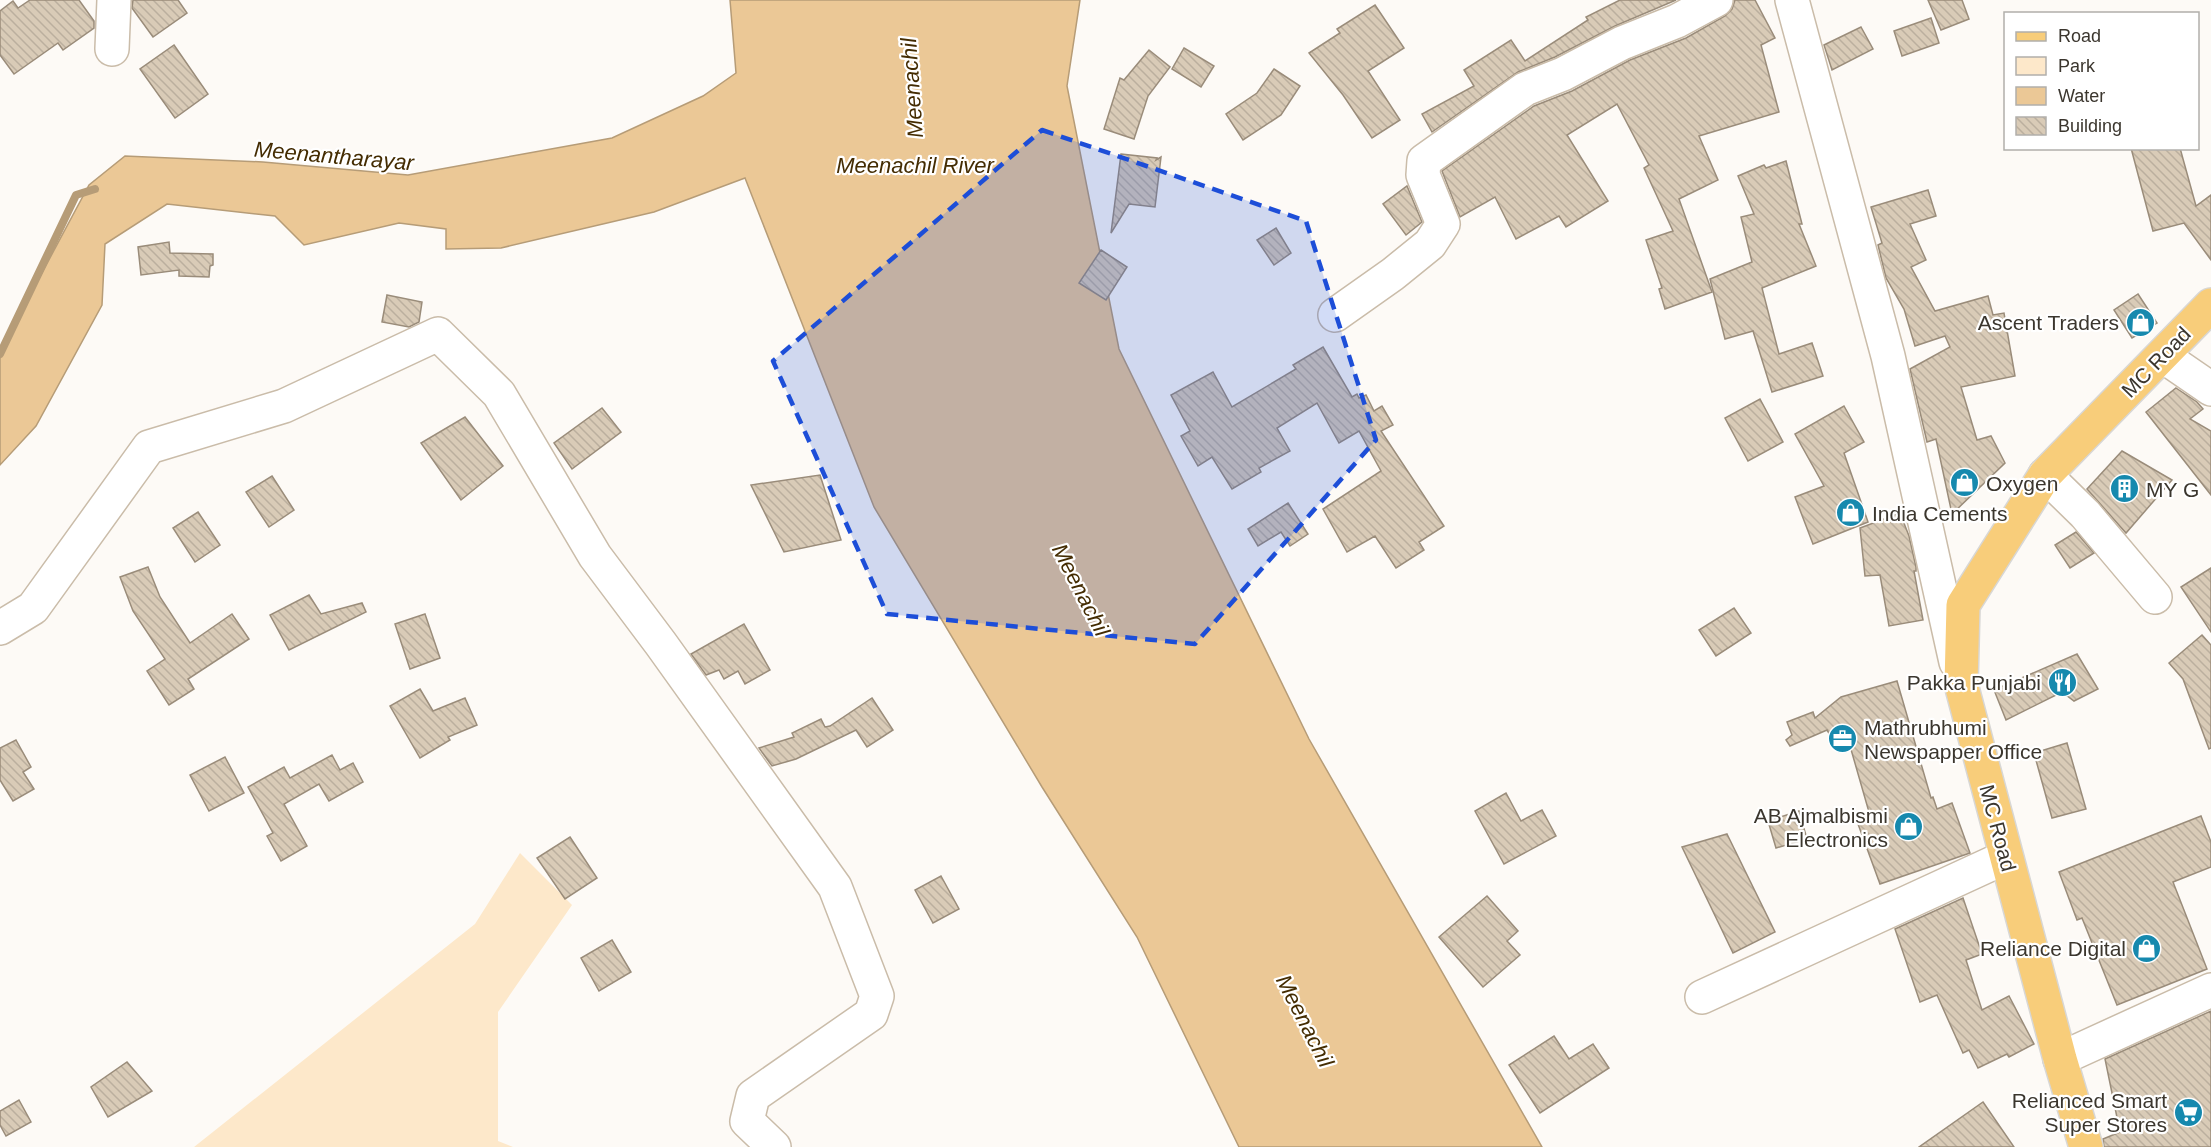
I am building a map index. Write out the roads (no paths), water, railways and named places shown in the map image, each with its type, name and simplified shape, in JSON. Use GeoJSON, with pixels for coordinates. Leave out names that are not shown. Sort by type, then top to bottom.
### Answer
{"type":"FeatureCollection","features":[{"type":"Feature","properties":{"kind":"main road","name":"MC Road"},"geometry":{"type":"LineString","coordinates":[[2086,1147],[2060,1059],[1961,684],[1963,605],[2045,475],[2211,305]]}},
{"type":"Feature","properties":{"kind":"street"},"geometry":{"type":"LineString","coordinates":[[112,49],[114,0]]}},
{"type":"Feature","properties":{"kind":"street"},"geometry":{"type":"LineString","coordinates":[[1335,315],[1393,274],[1430,244],[1443,224],[1423,175],[1425,161],[1525,89],[1563,74],[1622,43],[1677,21],[1716,0]]}},
{"type":"Feature","properties":{"kind":"street"},"geometry":{"type":"LineString","coordinates":[[1792,0],[1888,356],[1961,684]]}},
{"type":"Feature","properties":{"kind":"street"},"geometry":{"type":"LineString","coordinates":[[0,628],[33,608],[149,447],[284,406],[438,334],[499,394],[595,556],[662,644],[835,887],[877,996],[871,1014],[753,1096],[747,1121],[774,1147]]}},
{"type":"Feature","properties":{"kind":"street"},"geometry":{"type":"LineString","coordinates":[[2163,356],[2211,389]]}},
{"type":"Feature","properties":{"kind":"street"},"geometry":{"type":"LineString","coordinates":[[2045,475],[2085,514],[2155,597]]}},
{"type":"Feature","properties":{"kind":"street"},"geometry":{"type":"LineString","coordinates":[[1702,997],[2006,857]]}},
{"type":"Feature","properties":{"kind":"street"},"geometry":{"type":"LineString","coordinates":[[2060,1059],[2211,990]]}},
{"type":"Feature","properties":{"kind":"water","name":"Meenachil River"},"geometry":{"type":"Polygon","coordinates":[[[730,0],[1080,0],[1067,86],[1119,349],[1309,739],[1542,1147],[1239,1147],[1137,937],[1042,787],[874,507],[745,178],[654,212],[501,248],[446,249],[446,229],[399,223],[304,245],[275,216],[167,204],[105,244],[102,305],[36,426],[0,465],[0,351],[89,185],[125,156],[263,162],[408,175],[612,138],[703,96],[736,73],[730,0]]]}},
{"type":"Feature","properties":{"kind":"waterway","name":"Meenantharayar"},"geometry":{"type":"LineString","coordinates":[[0,354],[76,195],[95,189]]}},
{"type":"Feature","properties":{"kind":"place","name":"Ascent Traders"},"geometry":{"type":"Point","coordinates":[2140,322]}},
{"type":"Feature","properties":{"kind":"place","name":"Oxygen"},"geometry":{"type":"Point","coordinates":[1965,483]}},
{"type":"Feature","properties":{"kind":"place","name":"MY G"},"geometry":{"type":"Point","coordinates":[2125,489]}},
{"type":"Feature","properties":{"kind":"place","name":"India Cements"},"geometry":{"type":"Point","coordinates":[1851,513]}},
{"type":"Feature","properties":{"kind":"place","name":"Pakka Punjabi"},"geometry":{"type":"Point","coordinates":[2062,682]}},
{"type":"Feature","properties":{"kind":"place","name":"Mathrubhumi Newspapper Office"},"geometry":{"type":"Point","coordinates":[1843,739]}},
{"type":"Feature","properties":{"kind":"place","name":"AB Ajmalbismi Electronics"},"geometry":{"type":"Point","coordinates":[1909,827]}},
{"type":"Feature","properties":{"kind":"place","name":"Reliance Digital"},"geometry":{"type":"Point","coordinates":[2147,948]}},
{"type":"Feature","properties":{"kind":"place","name":"Relianced Smart Super Stores"},"geometry":{"type":"Point","coordinates":[2188,1112]}},
{"type":"Feature","properties":{"kind":"water label","name":"Meenachil"},"geometry":{"type":"Point","coordinates":[912,88]}},
{"type":"Feature","properties":{"kind":"water label","name":"Meenachil"},"geometry":{"type":"Point","coordinates":[1081,590]}},
{"type":"Feature","properties":{"kind":"water label","name":"Meenachil"},"geometry":{"type":"Point","coordinates":[1305,1021]}}]}
